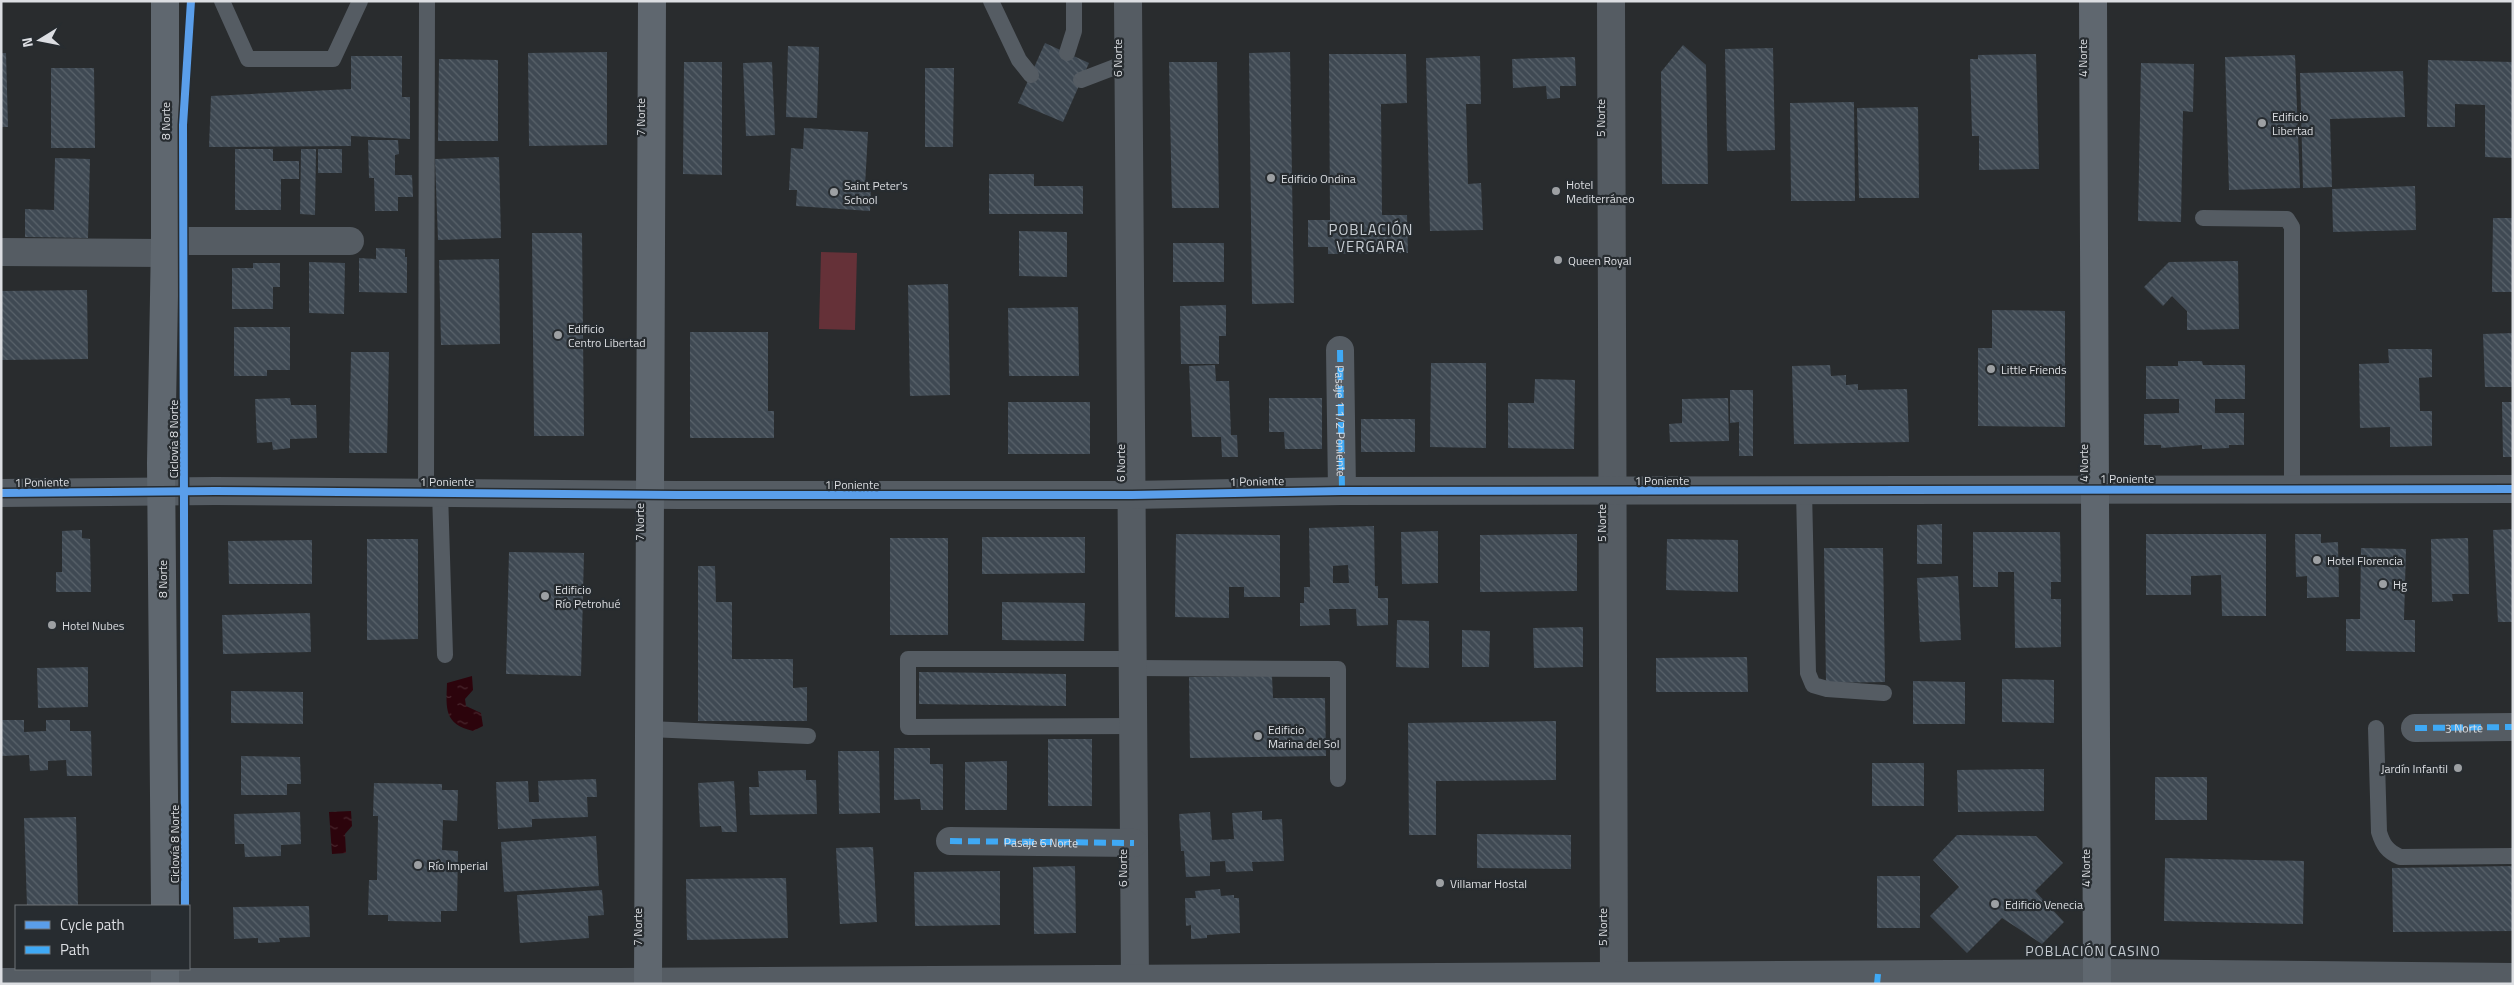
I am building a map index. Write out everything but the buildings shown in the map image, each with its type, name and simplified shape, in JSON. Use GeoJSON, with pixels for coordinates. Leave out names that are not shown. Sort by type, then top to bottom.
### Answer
{"type":"FeatureCollection","features":[{"type":"Feature","properties":{"kind":"street","name":"8 Norte"},"geometry":{"type":"LineString","coordinates":[[165,1],[165,247],[161,491],[165,905]]}},
{"type":"Feature","properties":{"kind":"street","name":"7 Norte"},"geometry":{"type":"LineString","coordinates":[[648,983],[652,1]]}},
{"type":"Feature","properties":{"kind":"street","name":"6 Norte"},"geometry":{"type":"LineString","coordinates":[[1128,1],[1134,981]]}},
{"type":"Feature","properties":{"kind":"street","name":"5 Norte"},"geometry":{"type":"LineString","coordinates":[[1611,1],[1614,980]]}},
{"type":"Feature","properties":{"kind":"street","name":"4 Norte"},"geometry":{"type":"LineString","coordinates":[[2093,1],[2097,978]]}},
{"type":"Feature","properties":{"kind":"street"},"geometry":{"type":"LineString","coordinates":[[1,252],[350,241]]}},
{"type":"Feature","properties":{"kind":"street","name":"Pasaje 1 1/2 Poniente"},"geometry":{"type":"LineString","coordinates":[[1340,350],[1342,491]]}},
{"type":"Feature","properties":{"kind":"street","name":"1 Poniente"},"geometry":{"type":"LineString","coordinates":[[1,493],[161,491],[650,495],[1132,494],[1342,491],[2513,489]]}},
{"type":"Feature","properties":{"kind":"street","name":"3 Norte"},"geometry":{"type":"LineString","coordinates":[[2415,728],[2513,727]]}},
{"type":"Feature","properties":{"kind":"street","name":"Pasaje 6 Norte"},"geometry":{"type":"LineString","coordinates":[[950,841],[1134,843]]}},
{"type":"Feature","properties":{"kind":"street"},"geometry":{"type":"LineString","coordinates":[[1,982],[165,978],[648,983],[2097,978],[2458,980],[2513,976]]}},
{"type":"Feature","properties":{"kind":"lane"},"geometry":{"type":"LineString","coordinates":[[222,1],[248,59],[333,59],[360,1]]}},
{"type":"Feature","properties":{"kind":"lane"},"geometry":{"type":"LineString","coordinates":[[427,1],[433,492],[445,655]]}},
{"type":"Feature","properties":{"kind":"lane"},"geometry":{"type":"LineString","coordinates":[[991,1],[1019,60],[1031,75]]}},
{"type":"Feature","properties":{"kind":"lane"},"geometry":{"type":"LineString","coordinates":[[1067,53],[1074,31],[1074,1]]}},
{"type":"Feature","properties":{"kind":"lane"},"geometry":{"type":"LineString","coordinates":[[1081,80],[1128,62]]}},
{"type":"Feature","properties":{"kind":"lane"},"geometry":{"type":"LineString","coordinates":[[2203,218],[2287,218],[2292,227],[2292,489]]}},
{"type":"Feature","properties":{"kind":"lane"},"geometry":{"type":"LineString","coordinates":[[1804,490],[1808,673],[1813,685],[1827,689],[1884,693]]}},
{"type":"Feature","properties":{"kind":"lane"},"geometry":{"type":"LineString","coordinates":[[1133,726],[908,727],[908,660],[1133,663],[1338,669],[1338,779]]}},
{"type":"Feature","properties":{"kind":"lane"},"geometry":{"type":"LineString","coordinates":[[2376,728],[2379,832],[2382,843],[2389,852],[2400,857],[2513,856]]}},
{"type":"Feature","properties":{"kind":"lane"},"geometry":{"type":"LineString","coordinates":[[649,729],[808,736]]}},
{"type":"Feature","properties":{"kind":"shaded area"},"geometry":{"type":"Polygon","coordinates":[[[821,252],[857,253],[855,330],[819,329],[821,252]]]}},
{"type":"Feature","properties":{"kind":"water"},"geometry":{"type":"Polygon","coordinates":[[[472,676],[473,690],[465,699],[466,706],[481,713],[483,726],[473,731],[464,728],[452,720],[447,708],[447,683],[472,676]]]}},
{"type":"Feature","properties":{"kind":"water"},"geometry":{"type":"Polygon","coordinates":[[[351,811],[352,826],[345,834],[346,853],[332,854],[329,812],[351,811]]]}},
{"type":"Feature","properties":{"kind":"marked path"},"geometry":{"type":"LineString","coordinates":[[1340,350],[1342,491]]}},
{"type":"Feature","properties":{"kind":"marked path"},"geometry":{"type":"LineString","coordinates":[[2415,728],[2513,727]]}},
{"type":"Feature","properties":{"kind":"marked path"},"geometry":{"type":"LineString","coordinates":[[950,841],[1134,843]]}},
{"type":"Feature","properties":{"kind":"marked path"},"geometry":{"type":"LineString","coordinates":[[1877,984],[1878,974]]}},
{"type":"Feature","properties":{"kind":"cycle path","name":"Ciclovía 8 Norte"},"geometry":{"type":"LineString","coordinates":[[185,905],[183,125],[191,1]]}},
{"type":"Feature","properties":{"kind":"cycle path"},"geometry":{"type":"LineString","coordinates":[[1,493],[215,491],[677,495],[1132,495],[1342,491],[2513,489]]}},
{"type":"Feature","properties":{"kind":"place","name":"Edificio Libertad"},"geometry":{"type":"Point","coordinates":[2262,123]}},
{"type":"Feature","properties":{"kind":"place","name":"Edificio Ondina"},"geometry":{"type":"Point","coordinates":[1271,178]}},
{"type":"Feature","properties":{"kind":"place","name":"Hotel Mediterráneo"},"geometry":{"type":"Point","coordinates":[1556,191]}},
{"type":"Feature","properties":{"kind":"place","name":"Saint Peter's School"},"geometry":{"type":"Point","coordinates":[834,192]}},
{"type":"Feature","properties":{"kind":"place","name":"Queen Royal"},"geometry":{"type":"Point","coordinates":[1558,260]}},
{"type":"Feature","properties":{"kind":"place","name":"Edificio Centro Libertad"},"geometry":{"type":"Point","coordinates":[558,335]}},
{"type":"Feature","properties":{"kind":"place","name":"Little Friends"},"geometry":{"type":"Point","coordinates":[1991,369]}},
{"type":"Feature","properties":{"kind":"place","name":"Hotel Florencia"},"geometry":{"type":"Point","coordinates":[2317,560]}},
{"type":"Feature","properties":{"kind":"place","name":"Hg"},"geometry":{"type":"Point","coordinates":[2383,584]}},
{"type":"Feature","properties":{"kind":"place","name":"Edificio Río Petrohué"},"geometry":{"type":"Point","coordinates":[545,596]}},
{"type":"Feature","properties":{"kind":"place","name":"Hotel Nubes"},"geometry":{"type":"Point","coordinates":[52,625]}},
{"type":"Feature","properties":{"kind":"place","name":"Edificio Marina del Sol"},"geometry":{"type":"Point","coordinates":[1258,736]}},
{"type":"Feature","properties":{"kind":"place","name":"Jardín Infantil"},"geometry":{"type":"Point","coordinates":[2458,768]}},
{"type":"Feature","properties":{"kind":"place","name":"Río Imperial"},"geometry":{"type":"Point","coordinates":[418,865]}},
{"type":"Feature","properties":{"kind":"place","name":"Villamar Hostal"},"geometry":{"type":"Point","coordinates":[1440,883]}},
{"type":"Feature","properties":{"kind":"place","name":"Edificio Venecia"},"geometry":{"type":"Point","coordinates":[1995,904]}},
{"type":"Feature","properties":{"kind":"district","name":"POBLACIÓN VERGARA"},"geometry":{"type":"Point","coordinates":[1371,238]}},
{"type":"Feature","properties":{"kind":"district","name":"POBLACIÓN CASINO"},"geometry":{"type":"Point","coordinates":[2093,950]}}]}
